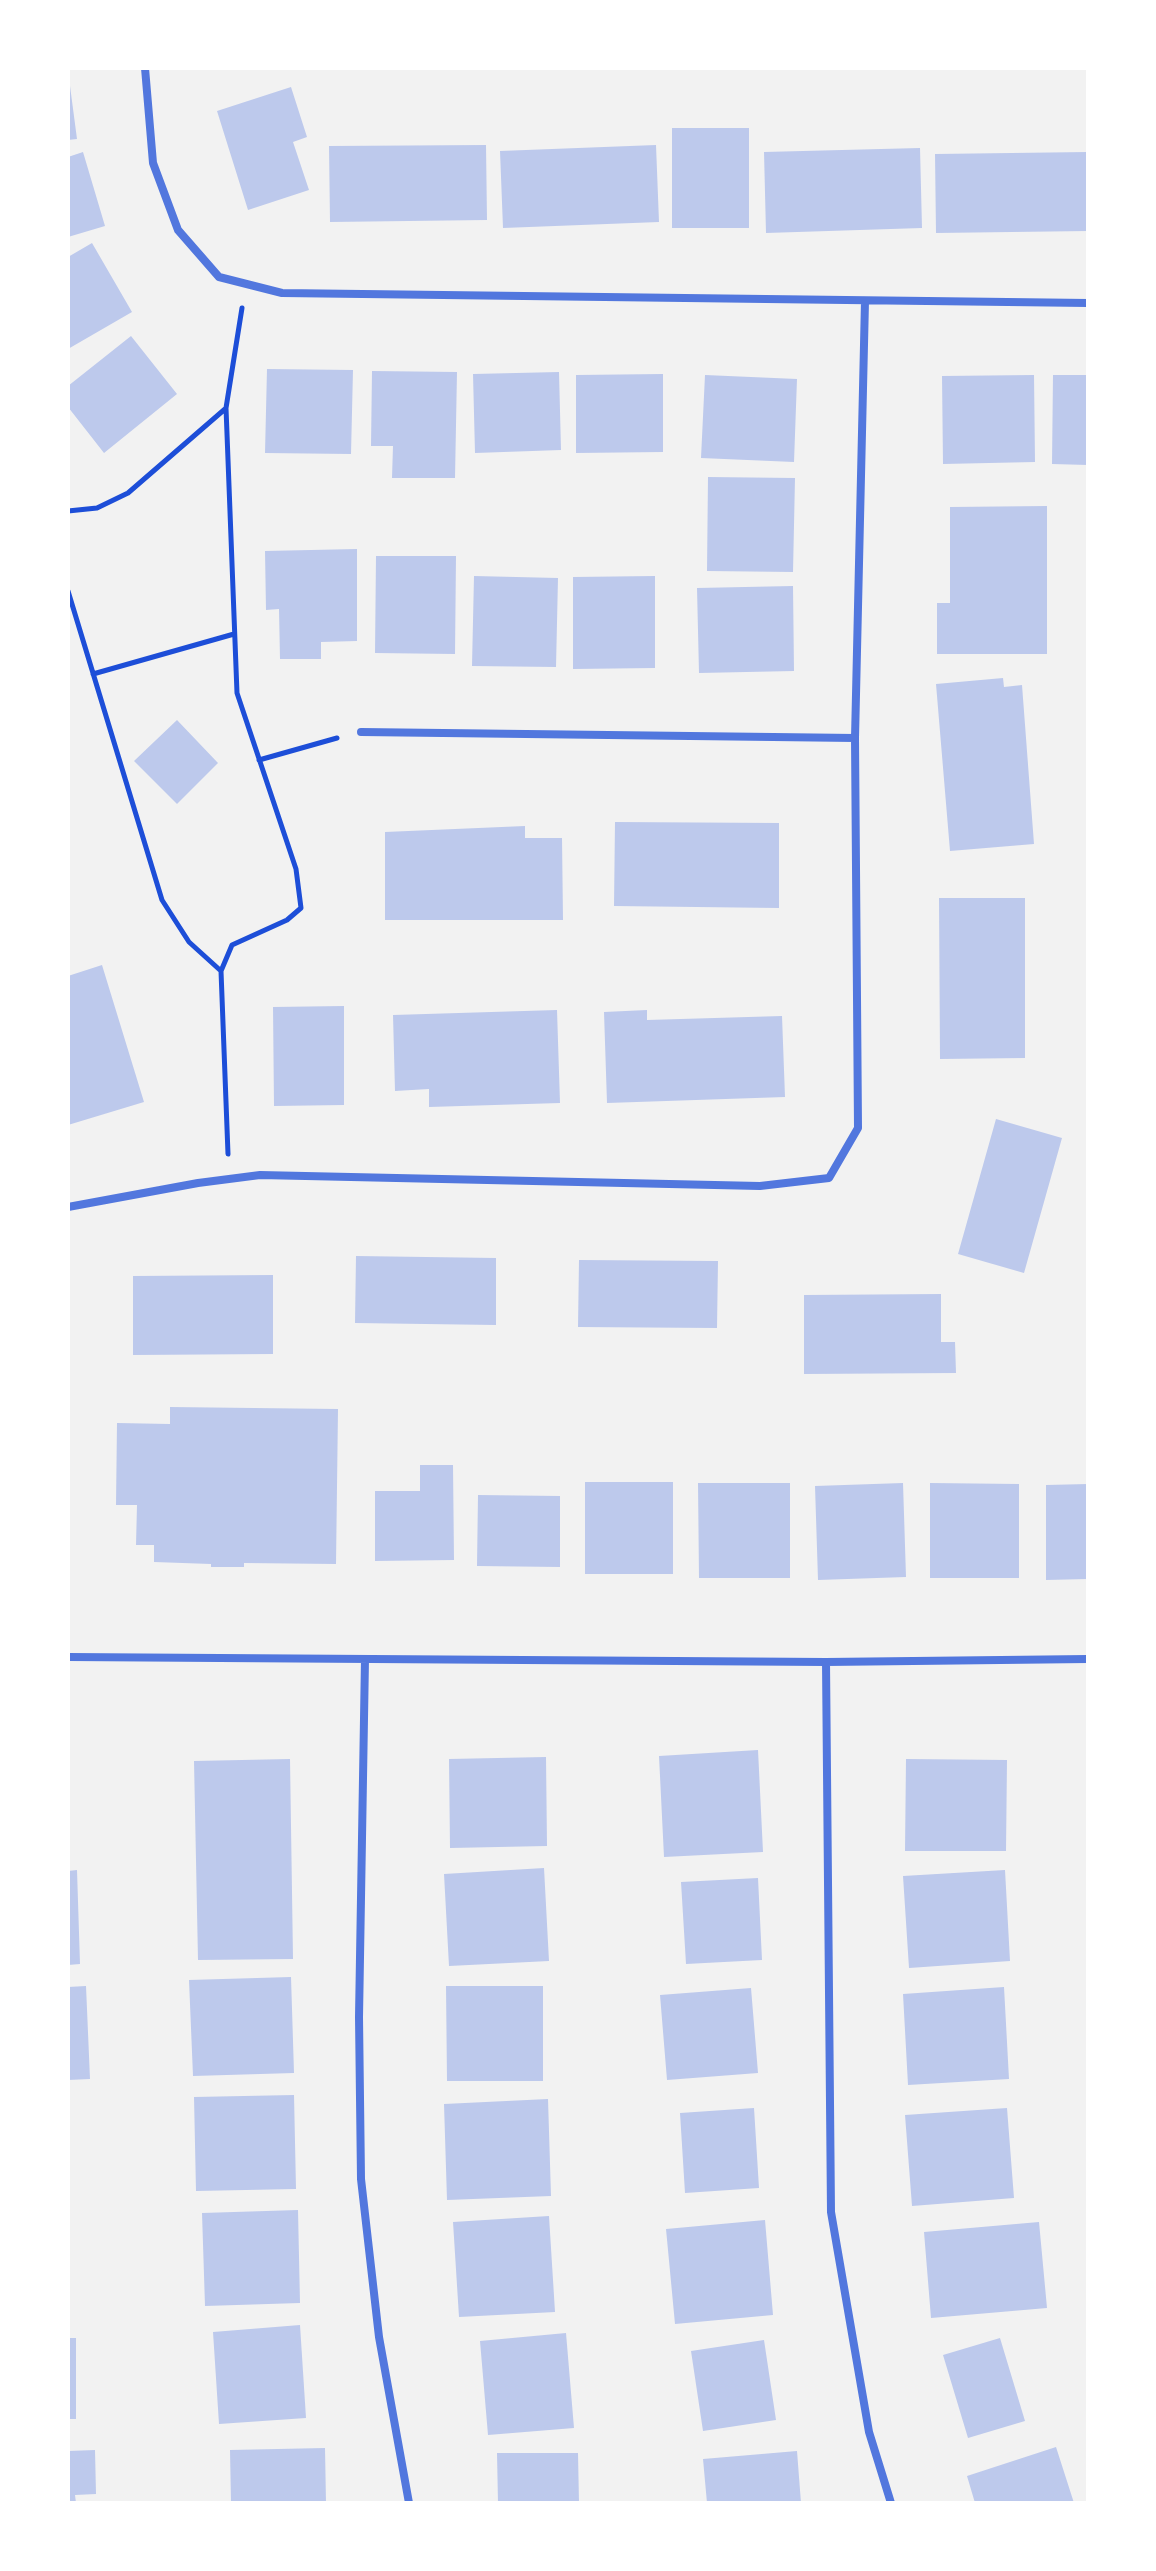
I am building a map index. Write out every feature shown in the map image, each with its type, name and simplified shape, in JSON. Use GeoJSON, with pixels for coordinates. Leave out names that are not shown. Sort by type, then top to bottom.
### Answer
{"type":"FeatureCollection","features":[{"type":"Feature","properties":{"kind":"street"},"geometry":{"type":"LineString","coordinates":[[145,68],[153,163],[178,230],[219,277],[245,284],[282,293],[1088,303]]}},
{"type":"Feature","properties":{"kind":"street"},"geometry":{"type":"LineString","coordinates":[[68,1207],[260,1175],[760,1186],[829,1178],[858,1128],[855,738],[865,301]]}},
{"type":"Feature","properties":{"kind":"street"},"geometry":{"type":"LineString","coordinates":[[361,732],[855,738]]}},
{"type":"Feature","properties":{"kind":"street"},"geometry":{"type":"LineString","coordinates":[[68,1657],[826,1662],[1088,1659]]}},
{"type":"Feature","properties":{"kind":"street"},"geometry":{"type":"LineString","coordinates":[[365,1659],[359,2017],[361,2179],[379,2337],[409,2503]]}},
{"type":"Feature","properties":{"kind":"street"},"geometry":{"type":"LineString","coordinates":[[826,1662],[831,2212],[869,2432],[891,2503]]}},
{"type":"Feature","properties":{"kind":"path"},"geometry":{"type":"LineString","coordinates":[[229,1180],[221,971],[232,945],[287,920],[301,908],[296,869],[237,693],[226,408],[245,284]]}},
{"type":"Feature","properties":{"kind":"path"},"geometry":{"type":"LineString","coordinates":[[68,511],[97,508],[128,493],[226,408]]}},
{"type":"Feature","properties":{"kind":"path"},"geometry":{"type":"LineString","coordinates":[[68,591],[162,900],[189,942],[221,971]]}},
{"type":"Feature","properties":{"kind":"path"},"geometry":{"type":"LineString","coordinates":[[93,674],[234,634]]}},
{"type":"Feature","properties":{"kind":"path"},"geometry":{"type":"LineString","coordinates":[[259,760],[361,732]]}},
{"type":"Feature","properties":{"kind":"building"},"geometry":{"type":"Polygon","coordinates":[[[68,86],[77,139],[68,140],[68,86]]]}},
{"type":"Feature","properties":{"kind":"building"},"geometry":{"type":"Polygon","coordinates":[[[291,87],[307,137],[293,142],[309,190],[248,210],[217,111],[291,87]]]}},
{"type":"Feature","properties":{"kind":"building"},"geometry":{"type":"Polygon","coordinates":[[[672,128],[749,128],[749,228],[672,228],[672,128]]]}},
{"type":"Feature","properties":{"kind":"building"},"geometry":{"type":"Polygon","coordinates":[[[486,145],[487,220],[330,222],[329,146],[486,145]]]}},
{"type":"Feature","properties":{"kind":"building"},"geometry":{"type":"Polygon","coordinates":[[[656,145],[659,222],[503,228],[500,151],[656,145]]]}},
{"type":"Feature","properties":{"kind":"building"},"geometry":{"type":"Polygon","coordinates":[[[920,148],[922,228],[766,233],[764,152],[920,148]]]}},
{"type":"Feature","properties":{"kind":"building"},"geometry":{"type":"Polygon","coordinates":[[[83,152],[105,226],[68,237],[68,157],[83,152]]]}},
{"type":"Feature","properties":{"kind":"building"},"geometry":{"type":"Polygon","coordinates":[[[1088,152],[1088,231],[936,233],[935,154],[1088,152]]]}},
{"type":"Feature","properties":{"kind":"building"},"geometry":{"type":"Polygon","coordinates":[[[92,243],[132,312],[68,349],[68,257],[92,243]]]}},
{"type":"Feature","properties":{"kind":"building"},"geometry":{"type":"Polygon","coordinates":[[[131,336],[177,394],[104,453],[68,407],[68,386],[131,336]]]}},
{"type":"Feature","properties":{"kind":"building"},"geometry":{"type":"Polygon","coordinates":[[[267,369],[353,370],[351,454],[265,453],[267,369]]]}},
{"type":"Feature","properties":{"kind":"building"},"geometry":{"type":"Polygon","coordinates":[[[372,371],[457,372],[455,478],[392,478],[393,446],[371,446],[372,371]]]}},
{"type":"Feature","properties":{"kind":"building"},"geometry":{"type":"Polygon","coordinates":[[[559,372],[561,450],[475,453],[473,374],[559,372]]]}},
{"type":"Feature","properties":{"kind":"building"},"geometry":{"type":"Polygon","coordinates":[[[663,374],[663,452],[576,453],[576,375],[663,374]]]}},
{"type":"Feature","properties":{"kind":"building"},"geometry":{"type":"Polygon","coordinates":[[[705,375],[797,379],[794,462],[701,458],[705,375]]]}},
{"type":"Feature","properties":{"kind":"building"},"geometry":{"type":"Polygon","coordinates":[[[1034,375],[1035,462],[943,464],[942,376],[1034,375]]]}},
{"type":"Feature","properties":{"kind":"building"},"geometry":{"type":"Polygon","coordinates":[[[1053,375],[1088,375],[1088,465],[1052,464],[1053,375]]]}},
{"type":"Feature","properties":{"kind":"building"},"geometry":{"type":"Polygon","coordinates":[[[708,477],[795,478],[793,572],[707,571],[708,477]]]}},
{"type":"Feature","properties":{"kind":"building"},"geometry":{"type":"Polygon","coordinates":[[[1047,506],[1047,654],[937,654],[937,603],[950,603],[950,507],[1047,506]]]}},
{"type":"Feature","properties":{"kind":"building"},"geometry":{"type":"Polygon","coordinates":[[[357,549],[357,641],[321,642],[321,659],[280,659],[279,609],[266,610],[265,551],[357,549]]]}},
{"type":"Feature","properties":{"kind":"building"},"geometry":{"type":"Polygon","coordinates":[[[376,556],[456,556],[455,654],[375,653],[376,556]]]}},
{"type":"Feature","properties":{"kind":"building"},"geometry":{"type":"Polygon","coordinates":[[[474,576],[558,578],[556,667],[472,666],[474,576]]]}},
{"type":"Feature","properties":{"kind":"building"},"geometry":{"type":"Polygon","coordinates":[[[655,576],[655,668],[573,669],[573,577],[655,576]]]}},
{"type":"Feature","properties":{"kind":"building"},"geometry":{"type":"Polygon","coordinates":[[[793,586],[794,671],[699,673],[697,588],[793,586]]]}},
{"type":"Feature","properties":{"kind":"building"},"geometry":{"type":"Polygon","coordinates":[[[1003,678],[1004,687],[1022,685],[1034,844],[950,851],[936,684],[1003,678]]]}},
{"type":"Feature","properties":{"kind":"building"},"geometry":{"type":"Polygon","coordinates":[[[177,720],[218,763],[177,804],[134,761],[177,720]]]}},
{"type":"Feature","properties":{"kind":"building"},"geometry":{"type":"Polygon","coordinates":[[[615,822],[779,823],[779,908],[614,906],[615,822]]]}},
{"type":"Feature","properties":{"kind":"building"},"geometry":{"type":"Polygon","coordinates":[[[525,826],[525,838],[562,838],[563,920],[385,920],[385,832],[525,826]]]}},
{"type":"Feature","properties":{"kind":"building"},"geometry":{"type":"Polygon","coordinates":[[[939,898],[1025,898],[1025,1058],[940,1059],[939,898]]]}},
{"type":"Feature","properties":{"kind":"building"},"geometry":{"type":"Polygon","coordinates":[[[102,965],[144,1102],[68,1125],[68,976],[102,965]]]}},
{"type":"Feature","properties":{"kind":"building"},"geometry":{"type":"Polygon","coordinates":[[[344,1006],[344,1105],[274,1106],[273,1007],[344,1006]]]}},
{"type":"Feature","properties":{"kind":"building"},"geometry":{"type":"Polygon","coordinates":[[[557,1010],[560,1103],[429,1107],[429,1089],[395,1091],[393,1015],[557,1010]]]}},
{"type":"Feature","properties":{"kind":"building"},"geometry":{"type":"Polygon","coordinates":[[[647,1010],[647,1020],[782,1016],[785,1097],[607,1103],[604,1012],[647,1010]]]}},
{"type":"Feature","properties":{"kind":"building"},"geometry":{"type":"Polygon","coordinates":[[[996,1119],[1062,1138],[1024,1273],[958,1254],[996,1119]]]}},
{"type":"Feature","properties":{"kind":"building"},"geometry":{"type":"Polygon","coordinates":[[[356,1256],[496,1258],[496,1325],[355,1323],[356,1256]]]}},
{"type":"Feature","properties":{"kind":"building"},"geometry":{"type":"Polygon","coordinates":[[[579,1260],[718,1261],[717,1328],[578,1327],[579,1260]]]}},
{"type":"Feature","properties":{"kind":"building"},"geometry":{"type":"Polygon","coordinates":[[[273,1275],[273,1354],[133,1355],[133,1276],[273,1275]]]}},
{"type":"Feature","properties":{"kind":"building"},"geometry":{"type":"Polygon","coordinates":[[[941,1294],[941,1342],[955,1342],[956,1373],[804,1374],[804,1295],[941,1294]]]}},
{"type":"Feature","properties":{"kind":"building"},"geometry":{"type":"Polygon","coordinates":[[[170,1407],[338,1409],[336,1564],[244,1563],[244,1567],[211,1567],[211,1564],[154,1562],[154,1545],[136,1545],[137,1505],[116,1505],[117,1423],[170,1424],[170,1407]]]}},
{"type":"Feature","properties":{"kind":"building"},"geometry":{"type":"Polygon","coordinates":[[[420,1465],[453,1465],[454,1560],[375,1561],[375,1491],[420,1491],[420,1465]]]}},
{"type":"Feature","properties":{"kind":"building"},"geometry":{"type":"Polygon","coordinates":[[[585,1482],[673,1482],[673,1574],[585,1574],[585,1482]]]}},
{"type":"Feature","properties":{"kind":"building"},"geometry":{"type":"Polygon","coordinates":[[[698,1483],[790,1483],[790,1578],[699,1578],[698,1483]]]}},
{"type":"Feature","properties":{"kind":"building"},"geometry":{"type":"Polygon","coordinates":[[[903,1483],[906,1577],[818,1580],[815,1486],[903,1483]]]}},
{"type":"Feature","properties":{"kind":"building"},"geometry":{"type":"Polygon","coordinates":[[[930,1483],[1019,1484],[1019,1578],[930,1578],[930,1483]]]}},
{"type":"Feature","properties":{"kind":"building"},"geometry":{"type":"Polygon","coordinates":[[[1088,1484],[1088,1579],[1046,1580],[1046,1485],[1088,1484]]]}},
{"type":"Feature","properties":{"kind":"building"},"geometry":{"type":"Polygon","coordinates":[[[478,1495],[560,1496],[560,1567],[477,1566],[478,1495]]]}},
{"type":"Feature","properties":{"kind":"building"},"geometry":{"type":"Polygon","coordinates":[[[758,1750],[763,1852],[664,1857],[659,1756],[758,1750]]]}},
{"type":"Feature","properties":{"kind":"building"},"geometry":{"type":"Polygon","coordinates":[[[546,1757],[547,1846],[450,1848],[449,1759],[546,1757]]]}},
{"type":"Feature","properties":{"kind":"building"},"geometry":{"type":"Polygon","coordinates":[[[290,1759],[293,1959],[198,1960],[194,1761],[290,1759]]]}},
{"type":"Feature","properties":{"kind":"building"},"geometry":{"type":"Polygon","coordinates":[[[906,1759],[1007,1760],[1006,1851],[905,1851],[906,1759]]]}},
{"type":"Feature","properties":{"kind":"building"},"geometry":{"type":"Polygon","coordinates":[[[544,1868],[549,1961],[449,1966],[444,1874],[544,1868]]]}},
{"type":"Feature","properties":{"kind":"building"},"geometry":{"type":"Polygon","coordinates":[[[77,1870],[80,1964],[68,1965],[68,1871],[77,1870]]]}},
{"type":"Feature","properties":{"kind":"building"},"geometry":{"type":"Polygon","coordinates":[[[1005,1870],[1010,1961],[909,1968],[903,1876],[1005,1870]]]}},
{"type":"Feature","properties":{"kind":"building"},"geometry":{"type":"Polygon","coordinates":[[[758,1878],[762,1960],[686,1964],[681,1882],[758,1878]]]}},
{"type":"Feature","properties":{"kind":"building"},"geometry":{"type":"Polygon","coordinates":[[[291,1977],[294,2073],[193,2076],[189,1980],[291,1977]]]}},
{"type":"Feature","properties":{"kind":"building"},"geometry":{"type":"Polygon","coordinates":[[[86,1986],[90,2079],[68,2080],[68,1987],[86,1986]]]}},
{"type":"Feature","properties":{"kind":"building"},"geometry":{"type":"Polygon","coordinates":[[[446,1986],[543,1986],[543,2081],[447,2081],[446,1986]]]}},
{"type":"Feature","properties":{"kind":"building"},"geometry":{"type":"Polygon","coordinates":[[[1004,1987],[1009,2079],[908,2085],[903,1994],[1004,1987]]]}},
{"type":"Feature","properties":{"kind":"building"},"geometry":{"type":"Polygon","coordinates":[[[751,1988],[758,2073],[667,2080],[660,1995],[751,1988]]]}},
{"type":"Feature","properties":{"kind":"building"},"geometry":{"type":"Polygon","coordinates":[[[294,2095],[296,2189],[196,2191],[194,2097],[294,2095]]]}},
{"type":"Feature","properties":{"kind":"building"},"geometry":{"type":"Polygon","coordinates":[[[548,2099],[551,2196],[447,2200],[444,2104],[548,2099]]]}},
{"type":"Feature","properties":{"kind":"building"},"geometry":{"type":"Polygon","coordinates":[[[754,2108],[759,2188],[685,2193],[680,2113],[754,2108]]]}},
{"type":"Feature","properties":{"kind":"building"},"geometry":{"type":"Polygon","coordinates":[[[1007,2108],[1014,2198],[912,2206],[905,2115],[1007,2108]]]}},
{"type":"Feature","properties":{"kind":"building"},"geometry":{"type":"Polygon","coordinates":[[[298,2210],[300,2303],[205,2306],[202,2213],[298,2210]]]}},
{"type":"Feature","properties":{"kind":"building"},"geometry":{"type":"Polygon","coordinates":[[[549,2216],[555,2312],[459,2317],[453,2222],[549,2216]]]}},
{"type":"Feature","properties":{"kind":"building"},"geometry":{"type":"Polygon","coordinates":[[[765,2220],[773,2315],[675,2324],[666,2229],[765,2220]]]}},
{"type":"Feature","properties":{"kind":"building"},"geometry":{"type":"Polygon","coordinates":[[[1039,2222],[1047,2308],[931,2318],[924,2232],[1039,2222]]]}},
{"type":"Feature","properties":{"kind":"building"},"geometry":{"type":"Polygon","coordinates":[[[300,2325],[306,2418],[219,2424],[213,2332],[300,2325]]]}},
{"type":"Feature","properties":{"kind":"building"},"geometry":{"type":"Polygon","coordinates":[[[566,2333],[574,2428],[488,2435],[480,2341],[566,2333]]]}},
{"type":"Feature","properties":{"kind":"building"},"geometry":{"type":"Polygon","coordinates":[[[68,2338],[76,2338],[76,2419],[68,2419],[68,2338]]]}},
{"type":"Feature","properties":{"kind":"building"},"geometry":{"type":"Polygon","coordinates":[[[1000,2338],[1025,2421],[968,2438],[943,2355],[1000,2338]]]}},
{"type":"Feature","properties":{"kind":"building"},"geometry":{"type":"Polygon","coordinates":[[[764,2340],[776,2420],[703,2431],[691,2351],[764,2340]]]}},
{"type":"Feature","properties":{"kind":"building"},"geometry":{"type":"Polygon","coordinates":[[[1056,2447],[1074,2503],[975,2503],[967,2476],[1056,2447]]]}},
{"type":"Feature","properties":{"kind":"building"},"geometry":{"type":"Polygon","coordinates":[[[325,2448],[326,2503],[231,2503],[230,2450],[325,2448]]]}},
{"type":"Feature","properties":{"kind":"building"},"geometry":{"type":"Polygon","coordinates":[[[95,2450],[96,2494],[75,2495],[76,2503],[68,2503],[68,2451],[95,2450]]]}},
{"type":"Feature","properties":{"kind":"building"},"geometry":{"type":"Polygon","coordinates":[[[797,2451],[801,2503],[707,2503],[703,2459],[797,2451]]]}},
{"type":"Feature","properties":{"kind":"building"},"geometry":{"type":"Polygon","coordinates":[[[497,2453],[578,2453],[579,2503],[498,2503],[497,2453]]]}}]}
